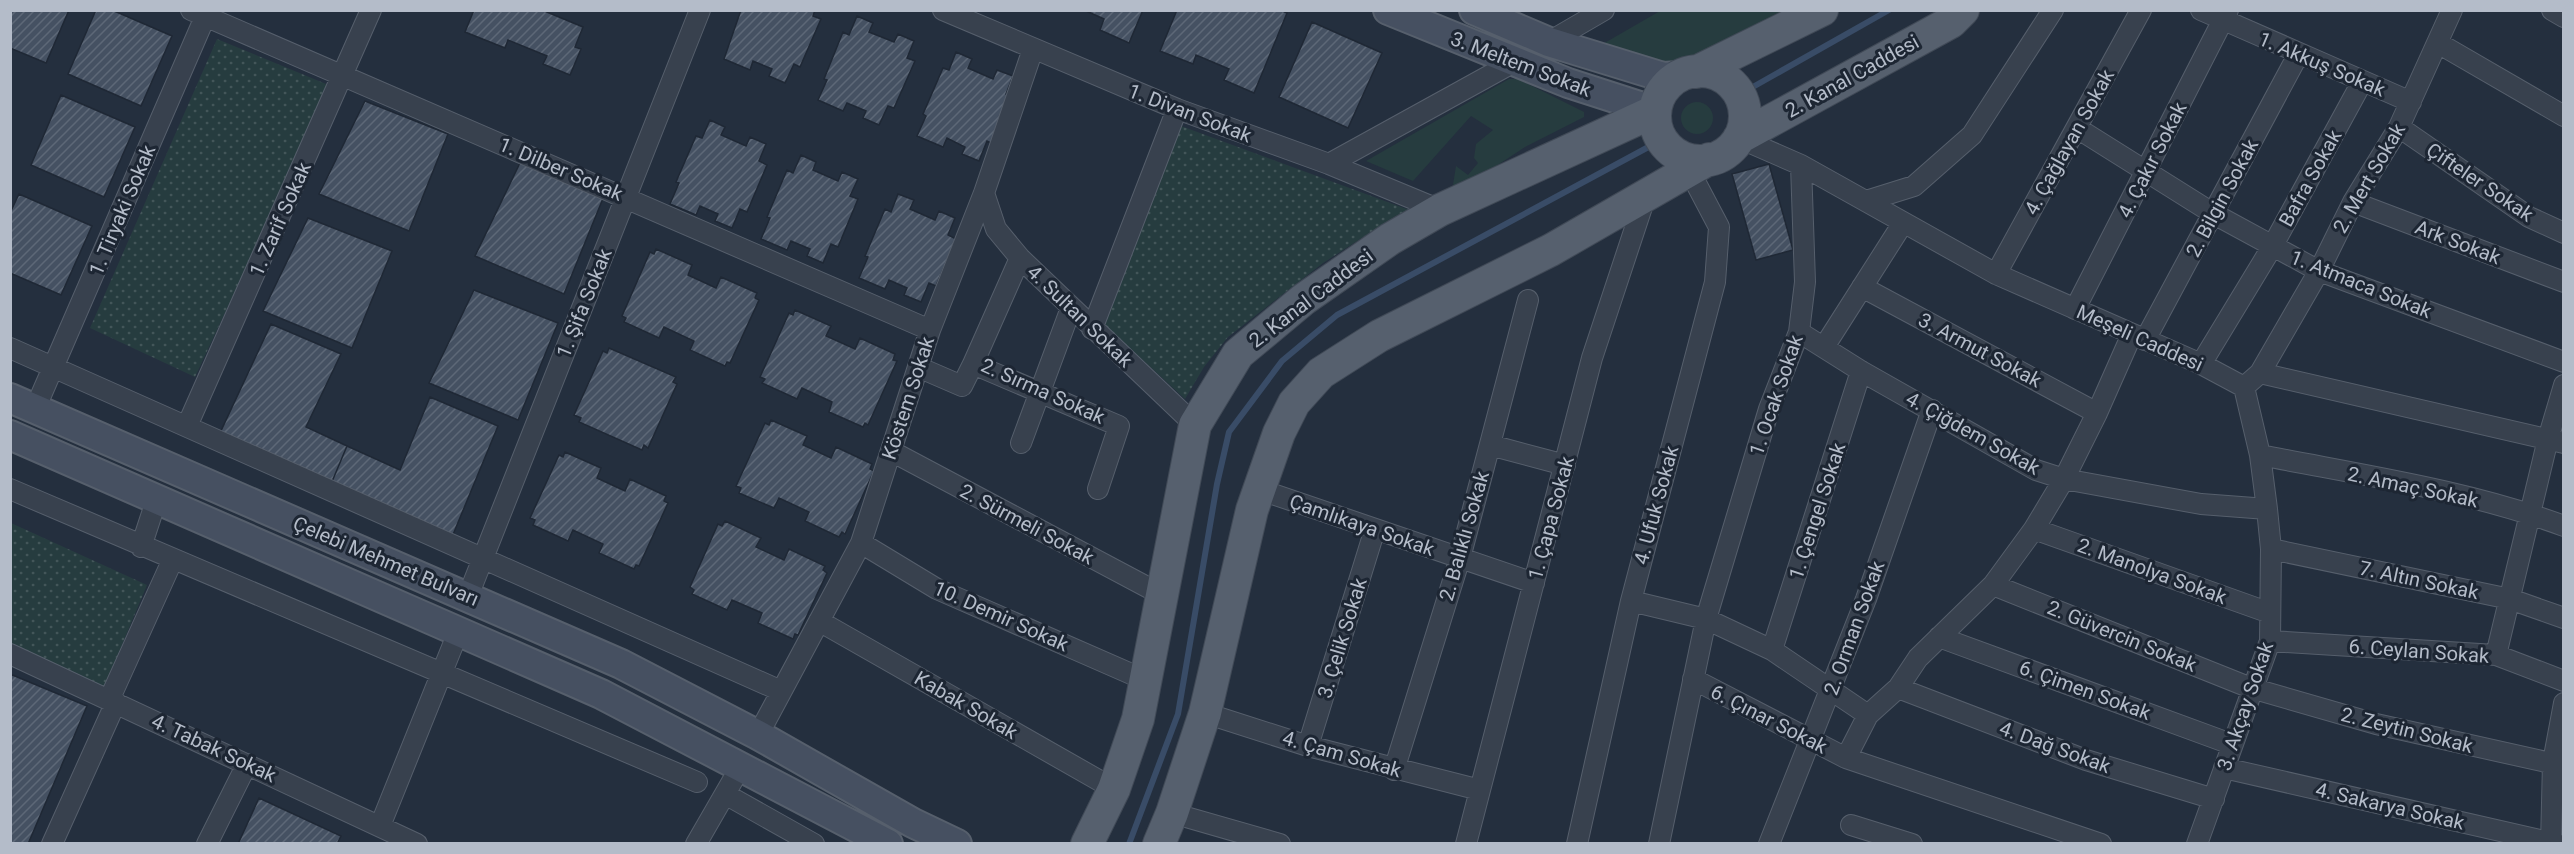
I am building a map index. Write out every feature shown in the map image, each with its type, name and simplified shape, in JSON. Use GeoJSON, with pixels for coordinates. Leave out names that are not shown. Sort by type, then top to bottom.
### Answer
{"type":"FeatureCollection","features":[{"type":"Feature","properties":{"kind":"main road","name":"3. Meltem Sokak"},"geometry":{"type":"LineString","coordinates":[[1388,10],[1609,98],[1655,111]]}},
{"type":"Feature","properties":{"kind":"main road","name":"3. Meltem Sokak"},"geometry":{"type":"LineString","coordinates":[[1474,10],[1549,42],[1663,77],[1688,74]]}},
{"type":"Feature","properties":{"kind":"main road"},"geometry":{"type":"LineString","coordinates":[[1699,166],[1675,153],[1664,143],[1657,129],[1655,111],[1662,92],[1688,74],[1822,10]]}},
{"type":"Feature","properties":{"kind":"main road","name":"2. Kanal Caddesi"},"geometry":{"type":"LineString","coordinates":[[1739,138],[1951,22],[1963,10]]}},
{"type":"Feature","properties":{"kind":"main road"},"geometry":{"type":"LineString","coordinates":[[1159,843],[1172,813],[1205,713],[1258,489],[1279,433],[1294,403],[1321,373],[1379,336],[1445,301],[1516,268],[1727,151],[1739,138],[1744,120],[1739,94],[1719,76],[1688,74]]}},
{"type":"Feature","properties":{"kind":"main road","name":"2. Kanal Caddesi"},"geometry":{"type":"LineString","coordinates":[[1087,843],[1114,789],[1138,719],[1164,596],[1183,478],[1195,425],[1238,354],[1304,299],[1390,239],[1440,210],[1655,111]]}},
{"type":"Feature","properties":{"kind":"main road","name":"Çelebi Mehmet Bulvarı"},"geometry":{"type":"LineString","coordinates":[[23,403],[621,664],[758,735],[914,823],[957,843]]}},
{"type":"Feature","properties":{"kind":"main road","name":"Çelebi Mehmet Bulvarı"},"geometry":{"type":"LineString","coordinates":[[10,435],[601,694],[888,843]]}},
{"type":"Feature","properties":{"kind":"street","name":"1. Zarif Sokak"},"geometry":{"type":"LineString","coordinates":[[187,426],[372,10]]}},
{"type":"Feature","properties":{"kind":"street","name":"1. Şifa Sokak"},"geometry":{"type":"LineString","coordinates":[[468,596],[700,10]]}},
{"type":"Feature","properties":{"kind":"street","name":"1. Divan Sokak"},"geometry":{"type":"LineString","coordinates":[[943,10],[1177,109],[1329,164],[1440,210]]}},
{"type":"Feature","properties":{"kind":"street"},"geometry":{"type":"LineString","coordinates":[[1549,42],[1604,10]]}},
{"type":"Feature","properties":{"kind":"street"},"geometry":{"type":"LineString","coordinates":[[1866,201],[1914,186],[1972,135],[2054,10]]}},
{"type":"Feature","properties":{"kind":"street","name":"4. Çağlayan Sokak"},"geometry":{"type":"LineString","coordinates":[[1996,274],[2141,10]]}},
{"type":"Feature","properties":{"kind":"street","name":"1. Akkuş Sokak"},"geometry":{"type":"LineString","coordinates":[[2201,10],[2226,15],[2298,55],[2411,102]]}},
{"type":"Feature","properties":{"kind":"street","name":"2. Mert Sokak"},"geometry":{"type":"LineString","coordinates":[[2260,373],[2319,271],[2353,202],[2399,127],[2452,10]]}},
{"type":"Feature","properties":{"kind":"street"},"geometry":{"type":"LineString","coordinates":[[2552,10],[2564,17]]}},
{"type":"Feature","properties":{"kind":"street","name":"1. Dilber Sokak"},"geometry":{"type":"LineString","coordinates":[[201,13],[930,330]]}},
{"type":"Feature","properties":{"kind":"street","name":"1. Tiryaki Sokak"},"geometry":{"type":"LineString","coordinates":[[23,403],[54,367],[201,13]]}},
{"type":"Feature","properties":{"kind":"street","name":"4. Çakır Sokak"},"geometry":{"type":"LineString","coordinates":[[2075,309],[2226,15]]}},
{"type":"Feature","properties":{"kind":"street"},"geometry":{"type":"LineString","coordinates":[[2438,43],[2564,116]]}},
{"type":"Feature","properties":{"kind":"street","name":"Köstem Sokak"},"geometry":{"type":"LineString","coordinates":[[758,735],[861,543],[930,330],[984,193],[1033,49]]}},
{"type":"Feature","properties":{"kind":"street","name":"2. Bilgin Sokak"},"geometry":{"type":"LineString","coordinates":[[1868,715],[1898,688],[1918,658],[1939,636],[1993,585],[2034,529],[2064,479],[2138,337],[2214,214],[2298,55]]}},
{"type":"Feature","properties":{"kind":"street"},"geometry":{"type":"LineString","coordinates":[[1329,164],[1514,62]]}},
{"type":"Feature","properties":{"kind":"street","name":"Bafra Sokak"},"geometry":{"type":"LineString","coordinates":[[2201,364],[2272,247],[2362,82]]}},
{"type":"Feature","properties":{"kind":"street"},"geometry":{"type":"LineString","coordinates":[[1092,329],[1177,109]]}},
{"type":"Feature","properties":{"kind":"street","name":"Çifteler Sokak"},"geometry":{"type":"LineString","coordinates":[[2399,127],[2529,217],[2564,232]]}},
{"type":"Feature","properties":{"kind":"street","name":"1. Atmaca Sokak"},"geometry":{"type":"LineString","coordinates":[[2076,128],[2214,214],[2319,271],[2564,362]]}},
{"type":"Feature","properties":{"kind":"street","name":"Meşeli Caddesi"},"geometry":{"type":"LineString","coordinates":[[1739,138],[1801,165],[1996,274],[2201,364],[2244,387]]}},
{"type":"Feature","properties":{"kind":"street","name":"1. Ocak Sokak"},"geometry":{"type":"LineString","coordinates":[[1659,843],[1706,619],[1769,409],[1799,332],[1805,282],[1801,165]]}},
{"type":"Feature","properties":{"kind":"street","name":"4. Ufuk Sokak"},"geometry":{"type":"LineString","coordinates":[[1577,843],[1630,601],[1715,282],[1719,227],[1699,166]]}},
{"type":"Feature","properties":{"kind":"street","name":"4. Sultan Sokak"},"geometry":{"type":"LineString","coordinates":[[984,193],[996,229],[1020,258],[1195,425]]}},
{"type":"Feature","properties":{"kind":"street","name":"1. Çapa Sokak"},"geometry":{"type":"LineString","coordinates":[[1466,843],[1592,358],[1646,195]]}},
{"type":"Feature","properties":{"kind":"street","name":"Ark Sokak"},"geometry":{"type":"LineString","coordinates":[[2353,202],[2564,282]]}},
{"type":"Feature","properties":{"kind":"street"},"geometry":{"type":"LineString","coordinates":[[1824,347],[1903,223]]}},
{"type":"Feature","properties":{"kind":"street","name":"2. Sırma Sokak"},"geometry":{"type":"LineString","coordinates":[[1020,258],[973,364],[1119,426],[1098,489]]}},
{"type":"Feature","properties":{"kind":"street","name":"3. Armut Sokak"},"geometry":{"type":"LineString","coordinates":[[1862,287],[2097,413]]}},
{"type":"Feature","properties":{"kind":"street","name":"2. Balıklı Sokak"},"geometry":{"type":"LineString","coordinates":[[1394,770],[1460,558],[1528,300]]}},
{"type":"Feature","properties":{"kind":"street"},"geometry":{"type":"LineString","coordinates":[[1021,443],[1071,308]]}},
{"type":"Feature","properties":{"kind":"street","name":"4. Çiğdem Sokak"},"geometry":{"type":"LineString","coordinates":[[1799,332],[1861,371],[2036,470],[2064,479],[2201,504],[2267,509]]}},
{"type":"Feature","properties":{"kind":"street"},"geometry":{"type":"LineString","coordinates":[[10,348],[781,691]]}},
{"type":"Feature","properties":{"kind":"street"},"geometry":{"type":"LineString","coordinates":[[918,367],[962,386],[973,364]]}},
{"type":"Feature","properties":{"kind":"street","name":"1. Çengel Sokak"},"geometry":{"type":"LineString","coordinates":[[1772,650],[1861,371]]}},
{"type":"Feature","properties":{"kind":"street"},"geometry":{"type":"LineString","coordinates":[[2244,387],[2260,373],[2556,441]]}},
{"type":"Feature","properties":{"kind":"street"},"geometry":{"type":"LineString","coordinates":[[2496,655],[2530,513],[2556,441],[2564,385]]}},
{"type":"Feature","properties":{"kind":"street","name":"3. Akçay Sokak"},"geometry":{"type":"LineString","coordinates":[[2197,843],[2251,688],[2270,641],[2271,549],[2267,509],[2260,454],[2244,387]]}},
{"type":"Feature","properties":{"kind":"street","name":"2. Orman Sokak"},"geometry":{"type":"LineString","coordinates":[[1769,843],[1831,690],[1932,410]]}},
{"type":"Feature","properties":{"kind":"street"},"geometry":{"type":"LineString","coordinates":[[1490,445],[1565,465]]}},
{"type":"Feature","properties":{"kind":"street","name":"2. Sürmeli Sokak"},"geometry":{"type":"LineString","coordinates":[[891,451],[1164,596]]}},
{"type":"Feature","properties":{"kind":"street","name":"2. Amaç Sokak"},"geometry":{"type":"LineString","coordinates":[[2260,454],[2530,513],[2564,526]]}},
{"type":"Feature","properties":{"kind":"street"},"geometry":{"type":"LineString","coordinates":[[10,489],[141,547],[697,782]]}},
{"type":"Feature","properties":{"kind":"street","name":"Çamlıkaya Sokak"},"geometry":{"type":"LineString","coordinates":[[1258,489],[1534,583]]}},
{"type":"Feature","properties":{"kind":"street"},"geometry":{"type":"LineString","coordinates":[[141,547],[157,498]]}},
{"type":"Feature","properties":{"kind":"street","name":"3. Çelik Sokak"},"geometry":{"type":"LineString","coordinates":[[1308,746],[1375,529]]}},
{"type":"Feature","properties":{"kind":"street","name":"2. Manolya Sokak"},"geometry":{"type":"LineString","coordinates":[[2034,529],[2270,614]]}},
{"type":"Feature","properties":{"kind":"street","name":"10. Demir Sokak"},"geometry":{"type":"LineString","coordinates":[[861,543],[936,589],[1145,680]]}},
{"type":"Feature","properties":{"kind":"street","name":"7. Altın Sokak"},"geometry":{"type":"LineString","coordinates":[[2271,549],[2510,599],[2564,618]]}},
{"type":"Feature","properties":{"kind":"street"},"geometry":{"type":"LineString","coordinates":[[52,843],[172,559]]}},
{"type":"Feature","properties":{"kind":"street","name":"2. Güvercin Sokak"},"geometry":{"type":"LineString","coordinates":[[1993,585],[2251,688]]}},
{"type":"Feature","properties":{"kind":"street"},"geometry":{"type":"LineString","coordinates":[[1630,601],[1706,619],[1772,650],[1868,715],[1846,758]]}},
{"type":"Feature","properties":{"kind":"street","name":"Kabak Sokak"},"geometry":{"type":"LineString","coordinates":[[819,621],[1114,789]]}},
{"type":"Feature","properties":{"kind":"street"},"geometry":{"type":"LineString","coordinates":[[380,826],[459,630]]}},
{"type":"Feature","properties":{"kind":"street","name":"6. Çimen Sokak"},"geometry":{"type":"LineString","coordinates":[[1939,636],[2232,744]]}},
{"type":"Feature","properties":{"kind":"street","name":"6. Ceylan Sokak"},"geometry":{"type":"LineString","coordinates":[[2270,641],[2496,655],[2564,681]]}},
{"type":"Feature","properties":{"kind":"street","name":"4. Tabak Sokak"},"geometry":{"type":"LineString","coordinates":[[10,654],[417,843]]}},
{"type":"Feature","properties":{"kind":"street","name":"6. Çınar Sokak"},"geometry":{"type":"LineString","coordinates":[[1693,679],[1846,758],[2069,839],[2101,843]]}},
{"type":"Feature","properties":{"kind":"street","name":"4. Dağ Sokak"},"geometry":{"type":"LineString","coordinates":[[1898,688],[2086,760],[2214,799]]}},
{"type":"Feature","properties":{"kind":"street","name":"2. Zeytin Sokak"},"geometry":{"type":"LineString","coordinates":[[2251,688],[2386,727],[2558,764]]}},
{"type":"Feature","properties":{"kind":"street"},"geometry":{"type":"LineString","coordinates":[[2553,843],[2564,703]]}},
{"type":"Feature","properties":{"kind":"street","name":"4. Çam Sokak"},"geometry":{"type":"LineString","coordinates":[[1205,713],[1308,746],[1394,770],[1480,790]]}},
{"type":"Feature","properties":{"kind":"street"},"geometry":{"type":"LineString","coordinates":[[207,843],[247,764]]}},
{"type":"Feature","properties":{"kind":"street"},"geometry":{"type":"LineString","coordinates":[[696,843],[741,766]]}},
{"type":"Feature","properties":{"kind":"street","name":"4. Sakarya Sokak"},"geometry":{"type":"LineString","coordinates":[[2224,768],[2553,843]]}},
{"type":"Feature","properties":{"kind":"street"},"geometry":{"type":"LineString","coordinates":[[724,794],[814,843]]}},
{"type":"Feature","properties":{"kind":"street"},"geometry":{"type":"LineString","coordinates":[[1172,813],[1280,843]]}},
{"type":"Feature","properties":{"kind":"street"},"geometry":{"type":"LineString","coordinates":[[1851,825],[1912,843]]}},
{"type":"Feature","properties":{"kind":"green space"},"geometry":{"type":"Polygon","coordinates":[[[1660,11],[1782,11],[1680,65],[1612,51],[1601,45],[1660,11]]]}},
{"type":"Feature","properties":{"kind":"green space"},"geometry":{"type":"Polygon","coordinates":[[[217,39],[331,86],[195,377],[90,328],[217,39]]]}},
{"type":"Feature","properties":{"kind":"green space"},"geometry":{"type":"Polygon","coordinates":[[[1509,79],[1518,79],[1584,112],[1584,117],[1525,147],[1455,193],[1452,191],[1456,166],[1468,175],[1478,163],[1474,158],[1476,144],[1493,130],[1471,116],[1413,181],[1366,161],[1509,79]]]}},
{"type":"Feature","properties":{"kind":"green space"},"geometry":{"type":"Polygon","coordinates":[[[1697,102],[1708,107],[1713,118],[1708,129],[1697,134],[1686,129],[1681,118],[1686,107],[1697,102]]]}},
{"type":"Feature","properties":{"kind":"green space"},"geometry":{"type":"Polygon","coordinates":[[[1181,126],[1412,211],[1379,227],[1323,263],[1228,337],[1204,367],[1185,399],[1105,325],[1181,126]]]}},
{"type":"Feature","properties":{"kind":"green space"},"geometry":{"type":"Polygon","coordinates":[[[11,523],[147,585],[104,688],[11,645],[11,523]]]}},
{"type":"Feature","properties":{"kind":"building"},"geometry":{"type":"Polygon","coordinates":[[[10,10],[69,10],[46,63],[10,48],[10,10]]]}},
{"type":"Feature","properties":{"kind":"building"},"geometry":{"type":"Polygon","coordinates":[[[96,10],[112,10],[172,36],[141,106],[68,74],[96,10]]]}},
{"type":"Feature","properties":{"kind":"building"},"geometry":{"type":"Polygon","coordinates":[[[474,10],[542,10],[583,27],[575,47],[581,49],[570,75],[543,64],[547,56],[508,40],[505,48],[465,32],[474,10]]]}},
{"type":"Feature","properties":{"kind":"building"},"geometry":{"type":"Polygon","coordinates":[[[741,10],[815,10],[813,16],[821,19],[800,67],[794,64],[785,83],[769,76],[772,69],[753,61],[750,70],[724,59],[741,10]]]}},
{"type":"Feature","properties":{"kind":"building"},"geometry":{"type":"Polygon","coordinates":[[[1084,10],[1143,10],[1129,43],[1100,30],[1104,19],[1084,10]]]}},
{"type":"Feature","properties":{"kind":"building"},"geometry":{"type":"Polygon","coordinates":[[[1177,10],[1280,10],[1287,13],[1254,93],[1224,80],[1229,69],[1196,55],[1193,64],[1160,51],[1177,10]]]}},
{"type":"Feature","properties":{"kind":"building"},"geometry":{"type":"Polygon","coordinates":[[[857,16],[873,23],[869,32],[894,42],[898,34],[914,41],[907,58],[915,61],[894,108],[888,106],[879,125],[863,118],[866,111],[847,103],[843,111],[818,100],[843,32],[849,35],[857,16]]]}},
{"type":"Feature","properties":{"kind":"building"},"geometry":{"type":"Polygon","coordinates":[[[1312,22],[1382,53],[1348,128],[1279,97],[1312,22]]]}},
{"type":"Feature","properties":{"kind":"building"},"geometry":{"type":"Polygon","coordinates":[[[956,52],[972,59],[968,68],[993,79],[997,70],[1013,76],[1006,94],[1014,97],[993,144],[987,141],[979,161],[962,154],[965,147],[947,138],[943,147],[917,136],[926,116],[923,114],[943,68],[949,70],[956,52]]]}},
{"type":"Feature","properties":{"kind":"building"},"geometry":{"type":"Polygon","coordinates":[[[61,95],[135,127],[104,197],[31,165],[61,95]]]}},
{"type":"Feature","properties":{"kind":"building"},"geometry":{"type":"Polygon","coordinates":[[[365,101],[448,134],[409,231],[319,194],[365,101]]]}},
{"type":"Feature","properties":{"kind":"building"},"geometry":{"type":"Polygon","coordinates":[[[710,120],[725,127],[721,135],[746,146],[750,137],[766,144],[759,161],[767,165],[747,212],[740,209],[732,228],[715,221],[718,214],[700,206],[696,215],[670,204],[679,183],[676,182],[696,136],[702,138],[710,120]]]}},
{"type":"Feature","properties":{"kind":"building"},"geometry":{"type":"Polygon","coordinates":[[[801,155],[816,162],[813,170],[838,181],[842,172],[858,179],[850,196],[858,199],[838,247],[831,244],[823,263],[807,256],[810,249],[791,241],[787,250],[761,239],[770,218],[767,217],[787,170],[793,173],[801,155]]]}},
{"type":"Feature","properties":{"kind":"building"},"geometry":{"type":"Polygon","coordinates":[[[520,163],[604,196],[564,294],[475,256],[520,163]]]}},
{"type":"Feature","properties":{"kind":"building"},"geometry":{"type":"Polygon","coordinates":[[[1769,164],[1793,250],[1756,260],[1732,174],[1769,164]]]}},
{"type":"Feature","properties":{"kind":"building"},"geometry":{"type":"Polygon","coordinates":[[[19,194],[92,226],[61,295],[10,273],[10,213],[19,194]]]}},
{"type":"Feature","properties":{"kind":"building"},"geometry":{"type":"Polygon","coordinates":[[[898,194],[914,200],[910,209],[935,220],[939,211],[955,218],[948,235],[956,239],[936,286],[929,283],[921,302],[904,295],[907,288],[889,280],[885,289],[859,278],[868,257],[865,256],[885,209],[891,212],[898,194]]]}},
{"type":"Feature","properties":{"kind":"building"},"geometry":{"type":"Polygon","coordinates":[[[308,218],[392,251],[352,348],[263,311],[308,218]]]}},
{"type":"Feature","properties":{"kind":"building"},"geometry":{"type":"Polygon","coordinates":[[[656,249],[692,265],[688,275],[716,288],[721,277],[757,293],[755,298],[759,300],[730,363],[727,362],[725,366],[690,350],[694,341],[664,327],[659,338],[624,322],[626,318],[622,316],[650,252],[654,254],[656,249]]]}},
{"type":"Feature","properties":{"kind":"building"},"geometry":{"type":"Polygon","coordinates":[[[474,290],[558,323],[518,420],[429,383],[474,290]]]}},
{"type":"Feature","properties":{"kind":"building"},"geometry":{"type":"Polygon","coordinates":[[[795,310],[831,326],[826,336],[855,349],[860,338],[895,354],[893,360],[897,361],[868,425],[865,423],[863,427],[829,412],[832,402],[802,388],[797,399],[762,383],[765,379],[760,377],[789,313],[793,315],[795,310]]]}},
{"type":"Feature","properties":{"kind":"building"},"geometry":{"type":"Polygon","coordinates":[[[271,324],[341,354],[306,427],[347,446],[331,484],[220,433],[271,324]]]}},
{"type":"Feature","properties":{"kind":"building"},"geometry":{"type":"Polygon","coordinates":[[[609,348],[676,377],[673,382],[677,384],[648,448],[644,445],[642,450],[579,422],[581,418],[574,415],[603,351],[607,353],[609,348]]]}},
{"type":"Feature","properties":{"kind":"building"},"geometry":{"type":"Polygon","coordinates":[[[430,397],[498,426],[452,537],[331,484],[347,446],[400,470],[430,397]]]}},
{"type":"Feature","properties":{"kind":"building"},"geometry":{"type":"Polygon","coordinates":[[[771,420],[807,436],[803,445],[831,458],[836,447],[872,464],[870,469],[874,471],[845,534],[842,532],[839,537],[805,521],[809,512],[779,498],[774,508],[739,493],[741,488],[736,486],[765,423],[769,425],[771,420]]]}},
{"type":"Feature","properties":{"kind":"building"},"geometry":{"type":"Polygon","coordinates":[[[565,452],[601,468],[597,478],[625,491],[630,479],[666,496],[664,501],[668,503],[639,566],[636,565],[634,569],[599,553],[603,544],[573,530],[568,541],[533,525],[535,520],[530,518],[559,455],[563,457],[565,452]]]}},
{"type":"Feature","properties":{"kind":"building"},"geometry":{"type":"Polygon","coordinates":[[[725,521],[761,538],[756,547],[784,560],[789,549],[825,566],[823,570],[827,573],[798,635],[795,634],[793,639],[758,623],[762,613],[732,600],[727,610],[692,594],[694,590],[690,587],[718,524],[722,526],[725,521]]]}},
{"type":"Feature","properties":{"kind":"building"},"geometry":{"type":"Polygon","coordinates":[[[10,674],[87,706],[28,844],[10,844],[10,674]]]}},
{"type":"Feature","properties":{"kind":"building"},"geometry":{"type":"Polygon","coordinates":[[[259,798],[341,836],[337,844],[238,844],[259,798]]]}},
{"type":"Feature","properties":{"kind":"waterway"},"geometry":{"type":"LineString","coordinates":[[1751,88],[1889,10]]}},
{"type":"Feature","properties":{"kind":"waterway"},"geometry":{"type":"LineString","coordinates":[[1129,844],[1178,714],[1217,484],[1229,432],[1282,361],[1337,315],[1654,144]]}}]}
